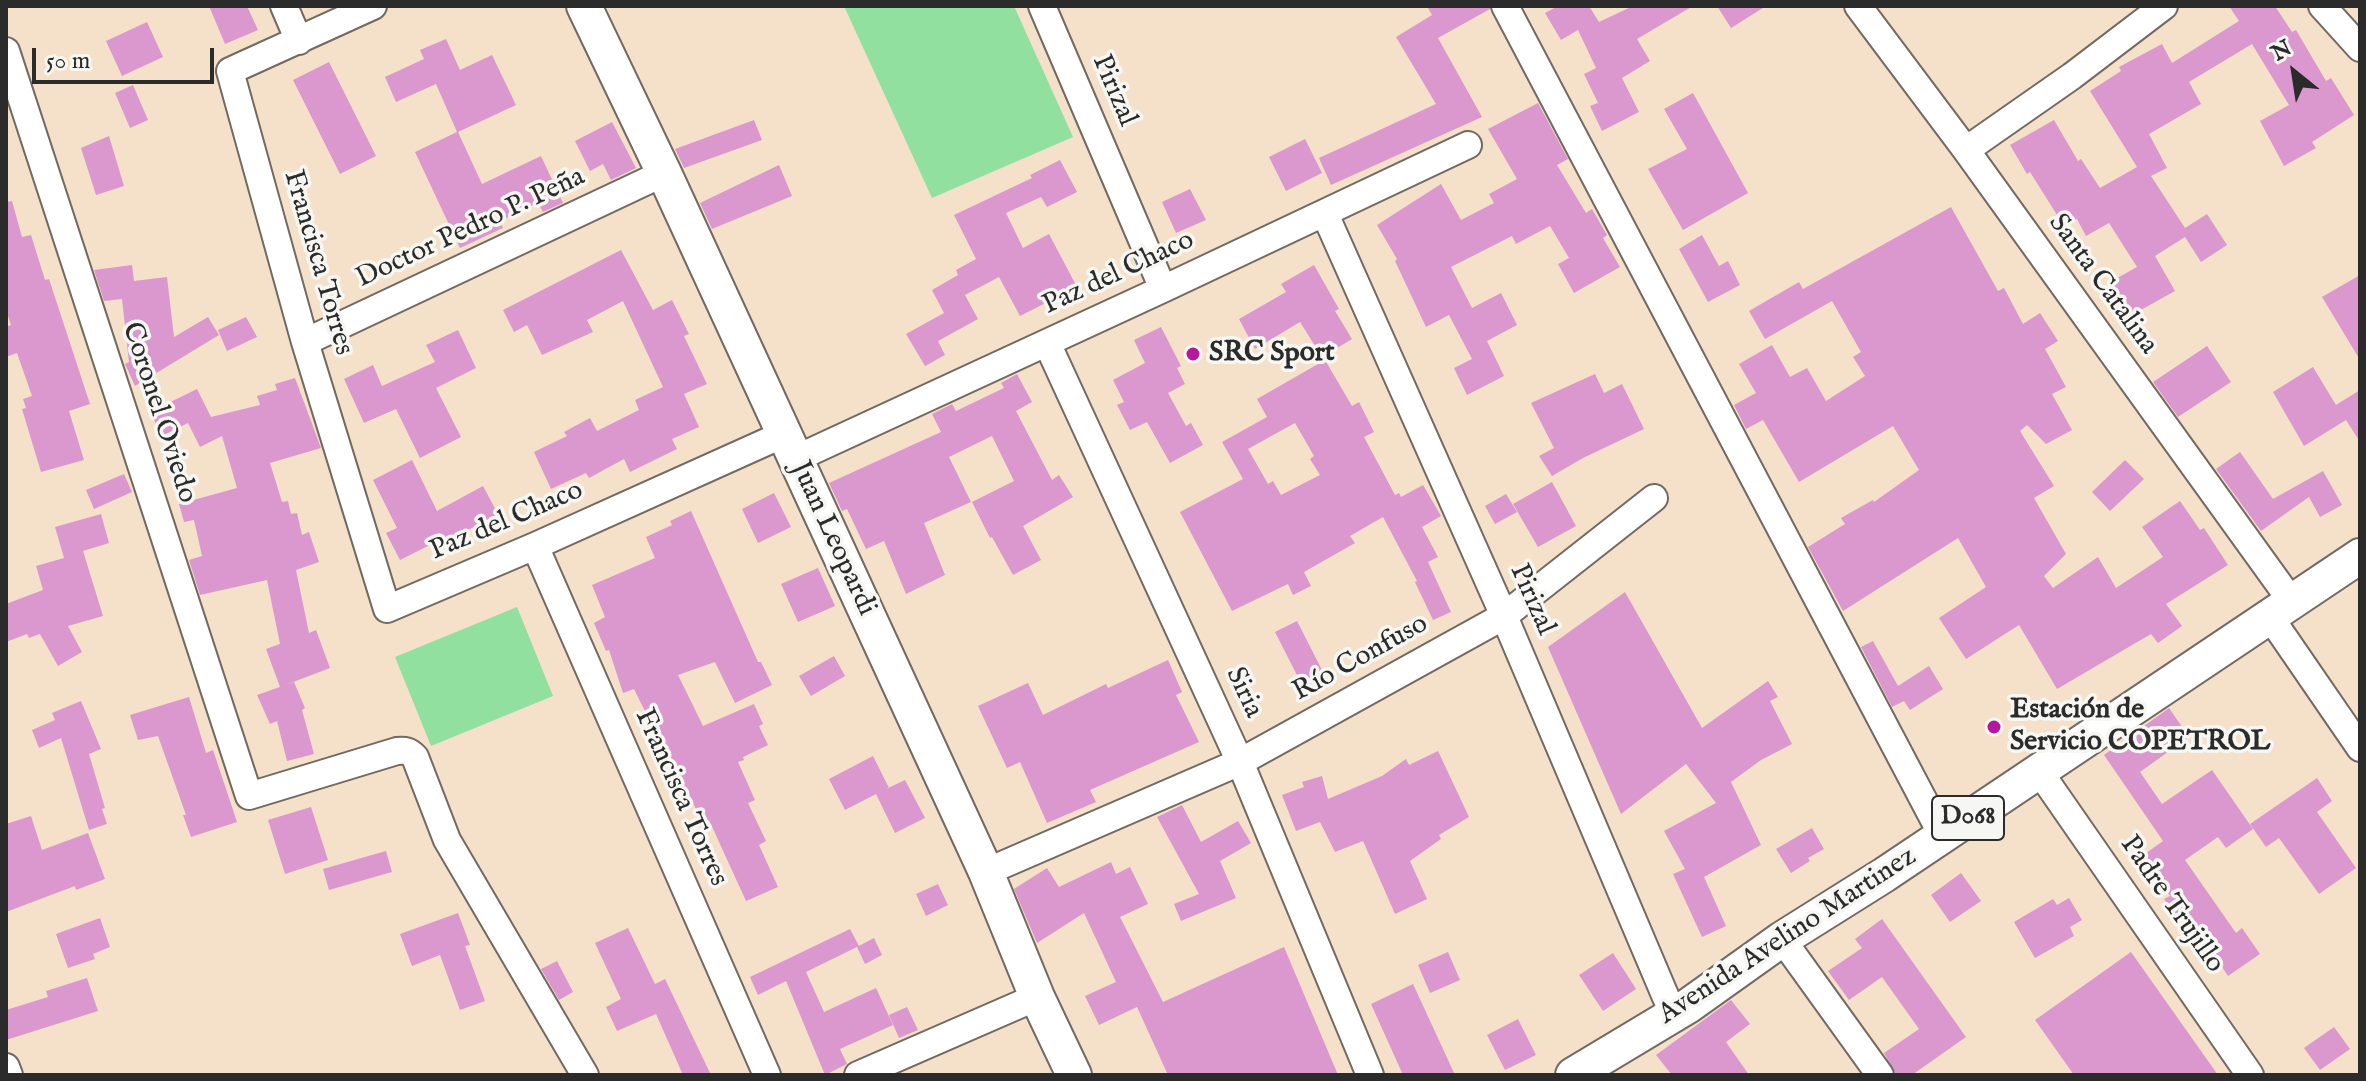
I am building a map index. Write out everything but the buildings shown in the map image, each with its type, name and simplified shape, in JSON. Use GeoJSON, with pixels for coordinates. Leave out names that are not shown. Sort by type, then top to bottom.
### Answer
{"type":"FeatureCollection","features":[{"type":"Feature","properties":{"kind":"main road","name":"Juan Leopardi"},"geometry":{"type":"LineString","coordinates":[[584,6],[986,872],[1037,997],[1074,1075]]}},
{"type":"Feature","properties":{"kind":"main road","name":"Avenida Avelino Martinez"},"geometry":{"type":"LineString","coordinates":[[1573,1075],[1673,1014],[2360,556]]}},
{"type":"Feature","properties":{"kind":"street"},"geometry":{"type":"LineString","coordinates":[[284,6],[299,41],[373,6]]}},
{"type":"Feature","properties":{"kind":"street"},"geometry":{"type":"LineString","coordinates":[[1505,6],[1942,835]]}},
{"type":"Feature","properties":{"kind":"street","name":"Santa Catalina"},"geometry":{"type":"LineString","coordinates":[[1858,6],[1966,150],[2281,610],[2360,748]]}},
{"type":"Feature","properties":{"kind":"street"},"geometry":{"type":"LineString","coordinates":[[1966,150],[2072,76],[2164,6]]}},
{"type":"Feature","properties":{"kind":"street"},"geometry":{"type":"LineString","coordinates":[[2322,6],[2360,48]]}},
{"type":"Feature","properties":{"kind":"street","name":"Pirizal"},"geometry":{"type":"LineString","coordinates":[[1052,9],[1163,289]]}},
{"type":"Feature","properties":{"kind":"street","name":"Francisca Torres"},"geometry":{"type":"LineString","coordinates":[[299,41],[230,71],[305,342],[387,609]]}},
{"type":"Feature","properties":{"kind":"street","name":"Coronel Oviedo"},"geometry":{"type":"LineString","coordinates":[[6,51],[249,796],[397,751],[412,753],[447,840],[585,1075]]}},
{"type":"Feature","properties":{"kind":"street","name":"Paz del Chaco"},"geometry":{"type":"LineString","coordinates":[[387,609],[535,546],[1047,343],[1468,145]]}},
{"type":"Feature","properties":{"kind":"street","name":"Doctor Pedro P. Peña"},"geometry":{"type":"LineString","coordinates":[[305,342],[664,173]]}},
{"type":"Feature","properties":{"kind":"street","name":"Pirizal"},"geometry":{"type":"LineString","coordinates":[[1325,214],[1504,616],[1673,1014]]}},
{"type":"Feature","properties":{"kind":"street","name":"Siria"},"geometry":{"type":"LineString","coordinates":[[1047,343],[1240,762],[1370,1075]]}},
{"type":"Feature","properties":{"kind":"street","name":"Río Confuso"},"geometry":{"type":"LineString","coordinates":[[986,872],[1240,762],[1504,616],[1654,498]]}},
{"type":"Feature","properties":{"kind":"street","name":"Francisca Torres"},"geometry":{"type":"LineString","coordinates":[[535,546],[767,1075]]}},
{"type":"Feature","properties":{"kind":"street","name":"Padre Trujillo"},"geometry":{"type":"LineString","coordinates":[[2039,771],[2250,1075]]}},
{"type":"Feature","properties":{"kind":"street"},"geometry":{"type":"LineString","coordinates":[[1782,939],[1880,1075]]}},
{"type":"Feature","properties":{"kind":"street"},"geometry":{"type":"LineString","coordinates":[[858,1075],[1037,997]]}},
{"type":"Feature","properties":{"kind":"street"},"geometry":{"type":"LineString","coordinates":[[6,1067],[9,1075]]}},
{"type":"Feature","properties":{"kind":"green space"},"geometry":{"type":"Polygon","coordinates":[[[844,6],[1014,6],[1073,137],[932,198],[844,6]]]}},
{"type":"Feature","properties":{"kind":"green space"},"geometry":{"type":"Polygon","coordinates":[[[517,607],[553,696],[431,746],[395,657],[517,607]]]}},
{"type":"Feature","properties":{"kind":"place","name":"SRC Sport"},"geometry":{"type":"Point","coordinates":[1193,354]}},
{"type":"Feature","properties":{"kind":"place","name":"Estación de Servicio COPETROL"},"geometry":{"type":"Point","coordinates":[1994,727]}}]}
